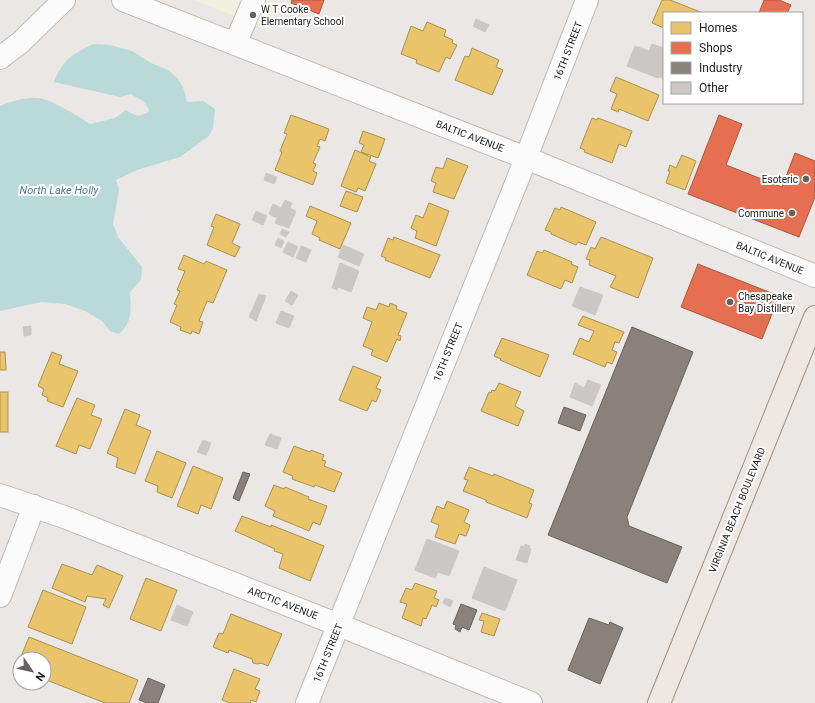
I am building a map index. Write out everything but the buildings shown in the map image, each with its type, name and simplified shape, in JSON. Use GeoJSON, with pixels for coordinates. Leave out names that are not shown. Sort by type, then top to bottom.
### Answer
{"type":"FeatureCollection","features":[{"type":"Feature","properties":{"kind":"main road","name":"VIRGINIA BEACH BOULEVARD"},"geometry":{"type":"LineString","coordinates":[[659,703],[815,317]]}},
{"type":"Feature","properties":{"kind":"street"},"geometry":{"type":"LineString","coordinates":[[0,58],[21,42],[64,0]]}},
{"type":"Feature","properties":{"kind":"street","name":"BALTIC AVENUE"},"geometry":{"type":"LineString","coordinates":[[123,0],[526,158],[815,276]]}},
{"type":"Feature","properties":{"kind":"street"},"geometry":{"type":"LineString","coordinates":[[235,44],[254,0]]}},
{"type":"Feature","properties":{"kind":"street","name":"16TH STREET"},"geometry":{"type":"LineString","coordinates":[[308,703],[526,158],[587,0]]}},
{"type":"Feature","properties":{"kind":"street","name":"ARCTIC AVENUE"},"geometry":{"type":"LineString","coordinates":[[0,495],[34,506],[339,625],[531,703]]}},
{"type":"Feature","properties":{"kind":"street"},"geometry":{"type":"LineString","coordinates":[[0,596],[34,506]]}},
{"type":"Feature","properties":{"kind":"shaded area","name":"W T Cooke Elementary School"},"geometry":{"type":"Polygon","coordinates":[[[195,0],[280,0],[269,30],[195,0]]]}},
{"type":"Feature","properties":{"kind":"water","name":"North Lake Holly"},"geometry":{"type":"Polygon","coordinates":[[[93,44],[110,45],[132,51],[151,63],[168,70],[177,78],[183,87],[187,102],[203,101],[215,109],[213,128],[209,136],[180,157],[137,170],[116,180],[119,190],[113,224],[118,237],[142,267],[141,280],[130,292],[131,309],[129,319],[124,329],[119,334],[110,331],[102,321],[85,311],[65,304],[42,302],[0,311],[0,106],[23,99],[43,99],[64,108],[90,124],[115,118],[126,110],[138,115],[150,111],[144,102],[131,94],[120,97],[54,82],[57,74],[69,58],[93,44]]]}},
{"type":"Feature","properties":{"kind":"place","name":"W T Cooke Elementary School"},"geometry":{"type":"Point","coordinates":[253,15]}},
{"type":"Feature","properties":{"kind":"place","name":"Esoteric"},"geometry":{"type":"Point","coordinates":[806,179]}},
{"type":"Feature","properties":{"kind":"place","name":"Commune"},"geometry":{"type":"Point","coordinates":[792,213]}},
{"type":"Feature","properties":{"kind":"place","name":"Chesapeake Bay Distillery"},"geometry":{"type":"Point","coordinates":[730,302]}}]}
